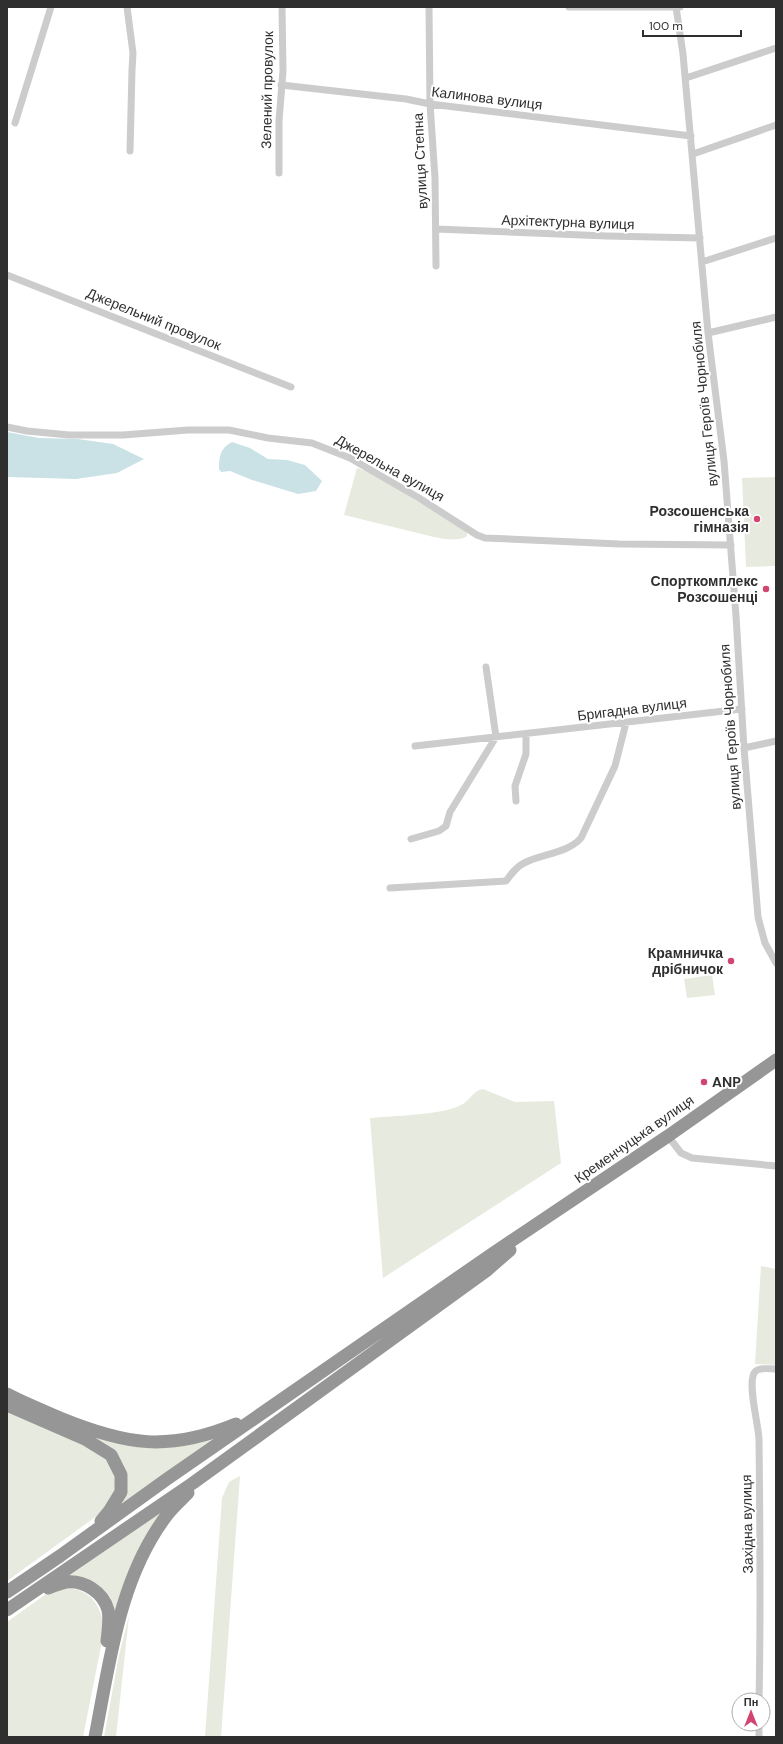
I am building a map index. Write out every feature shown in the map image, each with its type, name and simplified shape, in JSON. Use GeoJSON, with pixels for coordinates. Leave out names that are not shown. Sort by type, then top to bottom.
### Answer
{"type":"FeatureCollection","features":[{"type":"Feature","properties":{"kind":"highway","name":"Кременчуцька вулиця"},"geometry":{"type":"LineString","coordinates":[[550,1216],[776,1060]]}},
{"type":"Feature","properties":{"kind":"highway"},"geometry":{"type":"LineString","coordinates":[[7,1592],[258,1415],[492,1254],[550,1216]]}},
{"type":"Feature","properties":{"kind":"highway"},"geometry":{"type":"LineString","coordinates":[[7,1610],[222,1461],[486,1271],[550,1216]]}},
{"type":"Feature","properties":{"kind":"highway"},"geometry":{"type":"LineString","coordinates":[[7,1394],[29,1405],[92,1431],[118,1438],[149,1442],[179,1441],[200,1436],[222,1430],[258,1415]]}},
{"type":"Feature","properties":{"kind":"highway"},"geometry":{"type":"LineString","coordinates":[[7,1405],[85,1439],[111,1455],[121,1474],[121,1492],[110,1510],[90,1534]]}},
{"type":"Feature","properties":{"kind":"highway"},"geometry":{"type":"LineString","coordinates":[[95,1737],[119,1617],[137,1568],[149,1543],[167,1515],[222,1461]]}},
{"type":"Feature","properties":{"kind":"highway"},"geometry":{"type":"LineString","coordinates":[[35,1592],[66,1582],[79,1583],[97,1592],[108,1610],[109,1628],[105,1652],[86,1737]]}},
{"type":"Feature","properties":{"kind":"street"},"geometry":{"type":"LineString","coordinates":[[15,123],[50,7]]}},
{"type":"Feature","properties":{"kind":"street"},"geometry":{"type":"LineString","coordinates":[[127,7],[133,53],[130,151]]}},
{"type":"Feature","properties":{"kind":"street","name":"Зелений провулок"},"geometry":{"type":"LineString","coordinates":[[279,173],[281,85],[283,71],[282,7]]}},
{"type":"Feature","properties":{"kind":"street","name":"вулиця Степна"},"geometry":{"type":"LineString","coordinates":[[429,7],[430,104],[436,229],[436,266]]}},
{"type":"Feature","properties":{"kind":"street"},"geometry":{"type":"LineString","coordinates":[[569,7],[677,7]]}},
{"type":"Feature","properties":{"kind":"street","name":"вулиця Героїв Чорнобиля"},"geometry":{"type":"LineString","coordinates":[[677,7],[686,78],[708,333],[724,461],[731,544],[744,748],[760,926],[765,943],[776,963]]}},
{"type":"Feature","properties":{"kind":"street"},"geometry":{"type":"LineString","coordinates":[[686,78],[776,48]]}},
{"type":"Feature","properties":{"kind":"street","name":"Калинова вулиця"},"geometry":{"type":"LineString","coordinates":[[281,85],[406,99],[430,104],[691,136]]}},
{"type":"Feature","properties":{"kind":"street"},"geometry":{"type":"LineString","coordinates":[[693,154],[776,125]]}},
{"type":"Feature","properties":{"kind":"street","name":"Архітектурна вулиця"},"geometry":{"type":"LineString","coordinates":[[436,229],[700,238]]}},
{"type":"Feature","properties":{"kind":"street"},"geometry":{"type":"LineString","coordinates":[[702,262],[776,238]]}},
{"type":"Feature","properties":{"kind":"street","name":"Джерельний провулок"},"geometry":{"type":"LineString","coordinates":[[7,275],[291,387]]}},
{"type":"Feature","properties":{"kind":"street"},"geometry":{"type":"LineString","coordinates":[[708,333],[776,317]]}},
{"type":"Feature","properties":{"kind":"street","name":"Джерельна вулиця"},"geometry":{"type":"LineString","coordinates":[[7,427],[41,432],[108,435],[188,430],[228,430],[268,438],[312,443],[350,458],[419,498],[476,535],[485,538],[619,544],[731,544]]}},
{"type":"Feature","properties":{"kind":"street"},"geometry":{"type":"LineString","coordinates":[[411,839],[439,831],[446,826],[450,812],[496,737],[486,667]]}},
{"type":"Feature","properties":{"kind":"street","name":"Бригадна вулиця"},"geometry":{"type":"LineString","coordinates":[[415,746],[742,709]]}},
{"type":"Feature","properties":{"kind":"street"},"geometry":{"type":"LineString","coordinates":[[390,888],[506,881],[514,870],[523,863],[575,845],[581,838],[615,766],[626,723]]}},
{"type":"Feature","properties":{"kind":"street"},"geometry":{"type":"LineString","coordinates":[[516,801],[515,786],[526,754],[526,734]]}},
{"type":"Feature","properties":{"kind":"street"},"geometry":{"type":"LineString","coordinates":[[744,748],[776,741]]}},
{"type":"Feature","properties":{"kind":"street"},"geometry":{"type":"LineString","coordinates":[[668,1136],[681,1153],[692,1158],[776,1166]]}},
{"type":"Feature","properties":{"kind":"street","name":"Західна вулиця"},"geometry":{"type":"LineString","coordinates":[[759,1692],[760,1616],[758,1426],[752,1390],[752,1380],[753,1375],[758,1370],[776,1369]]}},
{"type":"Feature","properties":{"kind":"shaded area"},"geometry":{"type":"Polygon","coordinates":[[[357,468],[369,472],[458,526],[467,532],[467,536],[460,539],[442,539],[344,515],[357,468]]]}},
{"type":"Feature","properties":{"kind":"shaded area","name":"Розсошенська гімназія"},"geometry":{"type":"Polygon","coordinates":[[[776,477],[776,566],[746,567],[742,478],[776,477]]]}},
{"type":"Feature","properties":{"kind":"shaded area"},"geometry":{"type":"Polygon","coordinates":[[[712,975],[715,995],[687,998],[684,979],[712,975]]]}},
{"type":"Feature","properties":{"kind":"shaded area"},"geometry":{"type":"Polygon","coordinates":[[[483,1089],[515,1102],[554,1101],[561,1163],[383,1278],[370,1118],[404,1116],[443,1111],[464,1103],[476,1092],[483,1089]]]}},
{"type":"Feature","properties":{"kind":"shaded area"},"geometry":{"type":"Polygon","coordinates":[[[761,1266],[776,1269],[776,1365],[755,1364],[761,1266]]]}},
{"type":"Feature","properties":{"kind":"shaded area"},"geometry":{"type":"Polygon","coordinates":[[[7,1407],[107,1457],[113,1466],[116,1487],[105,1510],[7,1581],[7,1407]]]}},
{"type":"Feature","properties":{"kind":"shaded area"},"geometry":{"type":"Polygon","coordinates":[[[221,1435],[123,1503],[125,1491],[95,1439],[96,1436],[221,1435]]]}},
{"type":"Feature","properties":{"kind":"shaded area"},"geometry":{"type":"Polygon","coordinates":[[[240,1476],[221,1737],[205,1737],[222,1498],[229,1482],[240,1476]]]}},
{"type":"Feature","properties":{"kind":"shaded area"},"geometry":{"type":"Polygon","coordinates":[[[176,1502],[164,1516],[114,1628],[111,1611],[67,1577],[176,1502]]]}},
{"type":"Feature","properties":{"kind":"shaded area"},"geometry":{"type":"Polygon","coordinates":[[[65,1587],[82,1592],[89,1596],[98,1607],[103,1622],[104,1631],[83,1737],[7,1737],[7,1622],[46,1594],[53,1590],[65,1587]]]}},
{"type":"Feature","properties":{"kind":"shaded area"},"geometry":{"type":"Polygon","coordinates":[[[129,1616],[116,1737],[104,1737],[119,1655],[129,1616]]]}},
{"type":"Feature","properties":{"kind":"water"},"geometry":{"type":"Polygon","coordinates":[[[7,432],[39,438],[78,439],[113,444],[144,459],[117,473],[76,479],[7,477],[7,432]]]}},
{"type":"Feature","properties":{"kind":"water"},"geometry":{"type":"Polygon","coordinates":[[[232,442],[250,448],[268,459],[287,460],[305,465],[322,481],[316,491],[298,494],[252,480],[230,471],[221,472],[219,469],[219,461],[221,453],[228,444],[232,442]]]}},
{"type":"Feature","properties":{"kind":"place","name":"Розсошенська гімназія"},"geometry":{"type":"Point","coordinates":[757,519]}},
{"type":"Feature","properties":{"kind":"place","name":"Спорткомплекс Розсошенці"},"geometry":{"type":"Point","coordinates":[766,589]}},
{"type":"Feature","properties":{"kind":"place","name":"Крамничка дрібничок"},"geometry":{"type":"Point","coordinates":[731,961]}},
{"type":"Feature","properties":{"kind":"place","name":"ANP"},"geometry":{"type":"Point","coordinates":[704,1082]}}]}
